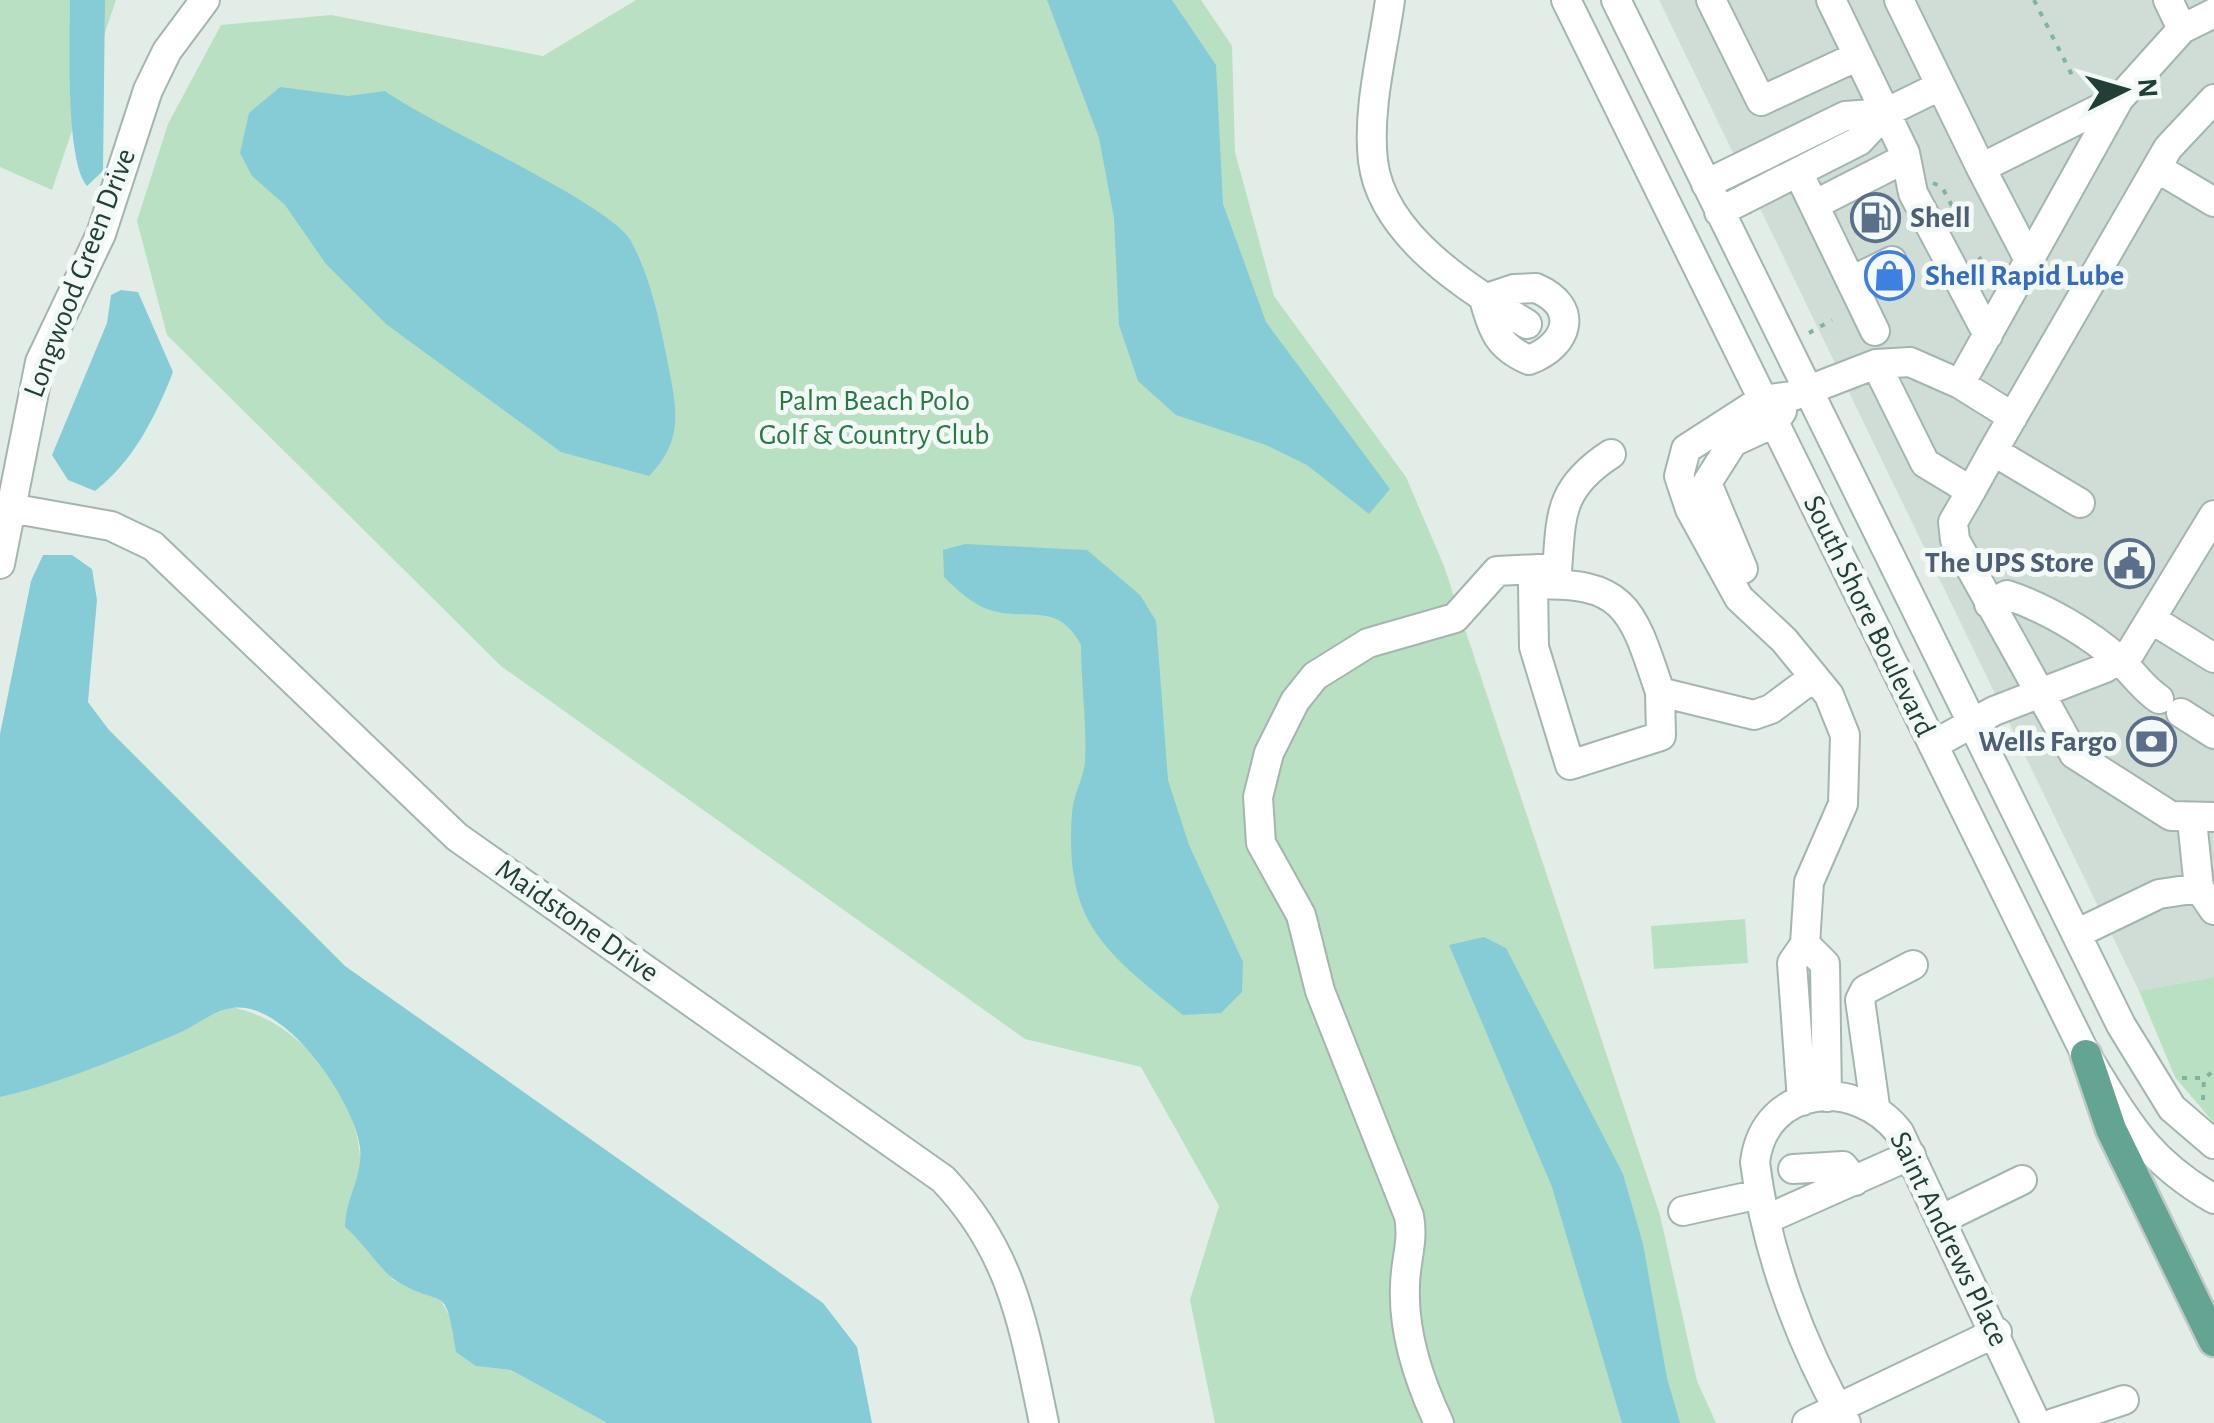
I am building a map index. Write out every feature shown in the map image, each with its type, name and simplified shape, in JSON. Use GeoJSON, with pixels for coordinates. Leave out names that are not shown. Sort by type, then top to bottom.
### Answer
{"type":"FeatureCollection","features":[{"type":"Feature","properties":{"kind":"main road"},"geometry":{"type":"LineString","coordinates":[[2086,1055],[2111,1130],[2214,1342]]}},
{"type":"Feature","properties":{"kind":"street","name":"Longwood Green Drive"},"geometry":{"type":"LineString","coordinates":[[0,564],[40,362],[102,234],[148,90],[167,51],[205,0]]}},
{"type":"Feature","properties":{"kind":"street"},"geometry":{"type":"LineString","coordinates":[[1390,0],[1375,110],[1373,164],[1387,198],[1417,245],[1455,281],[1527,324]]}},
{"type":"Feature","properties":{"kind":"street","name":"South Shore Boulevard"},"geometry":{"type":"LineString","coordinates":[[1566,0],[2086,1055],[2140,1142],[2172,1174],[2214,1199]]}},
{"type":"Feature","properties":{"kind":"street","name":"South Shore Boulevard"},"geometry":{"type":"LineString","coordinates":[[1616,0],[1706,184],[1800,392],[1976,725],[2121,1024],[2172,1108],[2214,1144]]}},
{"type":"Feature","properties":{"kind":"street"},"geometry":{"type":"LineString","coordinates":[[1711,0],[1761,101],[1858,56]]}},
{"type":"Feature","properties":{"kind":"street"},"geometry":{"type":"LineString","coordinates":[[1899,0],[2030,260]]}},
{"type":"Feature","properties":{"kind":"street"},"geometry":{"type":"LineString","coordinates":[[2168,0],[2182,29]]}},
{"type":"Feature","properties":{"kind":"street"},"geometry":{"type":"LineString","coordinates":[[1834,1],[1906,158],[1913,193],[1914,250],[1988,335]]}},
{"type":"Feature","properties":{"kind":"street"},"geometry":{"type":"LineString","coordinates":[[1960,384],[2119,99],[2182,29],[2214,13]]}},
{"type":"Feature","properties":{"kind":"street"},"geometry":{"type":"LineString","coordinates":[[1706,184],[1846,116],[1885,112],[1940,86]]}},
{"type":"Feature","properties":{"kind":"street"},"geometry":{"type":"LineString","coordinates":[[1982,168],[2119,99]]}},
{"type":"Feature","properties":{"kind":"street"},"geometry":{"type":"LineString","coordinates":[[2080,941],[2196,898],[2203,818],[2171,816],[2084,763],[2036,692],[1956,540],[1952,522],[2168,148],[2214,100]]}},
{"type":"Feature","properties":{"kind":"street"},"geometry":{"type":"LineString","coordinates":[[1719,212],[1859,141],[1885,112]]}},
{"type":"Feature","properties":{"kind":"street"},"geometry":{"type":"LineString","coordinates":[[1814,205],[1906,158]]}},
{"type":"Feature","properties":{"kind":"street"},"geometry":{"type":"LineString","coordinates":[[2157,168],[2214,202]]}},
{"type":"Feature","properties":{"kind":"street"},"geometry":{"type":"LineString","coordinates":[[1798,172],[1875,330]]}},
{"type":"Feature","properties":{"kind":"street"},"geometry":{"type":"LineString","coordinates":[[1851,281],[1914,250]]}},
{"type":"Feature","properties":{"kind":"street"},"geometry":{"type":"LineString","coordinates":[[1842,1416],[1818,1372],[1763,1207],[1755,1162],[1764,1128],[1790,1103],[1814,1099],[1825,964],[1805,944],[1810,882],[1843,804],[1845,734],[1828,695],[1764,622],[1707,482],[1733,442],[1768,411],[1800,392],[1876,364],[1910,362],[1960,384],[2013,417]]}},
{"type":"Feature","properties":{"kind":"street"},"geometry":{"type":"LineString","coordinates":[[1876,364],[1925,464],[1971,491]]}},
{"type":"Feature","properties":{"kind":"street"},"geometry":{"type":"LineString","coordinates":[[1993,451],[2080,503]]}},
{"type":"Feature","properties":{"kind":"street"},"geometry":{"type":"LineString","coordinates":[[1557,576],[1562,514],[1572,486],[1583,472],[1611,454]]}},
{"type":"Feature","properties":{"kind":"street","name":"Maidstone Drive"},"geometry":{"type":"LineString","coordinates":[[10,508],[110,526],[152,546],[457,838],[943,1179],[977,1219],[1010,1280],[1044,1423]]}},
{"type":"Feature","properties":{"kind":"street"},"geometry":{"type":"LineString","coordinates":[[2036,692],[2130,654],[2214,515]]}},
{"type":"Feature","properties":{"kind":"street"},"geometry":{"type":"LineString","coordinates":[[1439,1423],[1422,1386],[1405,1310],[1406,1268],[1413,1243],[1409,1216],[1320,991],[1301,915],[1261,842],[1258,797],[1270,753],[1294,701],[1325,668],[1368,643],[1455,618],[1498,571],[1557,576],[1612,595],[1637,622],[1660,692],[1661,736],[1570,764],[1534,647],[1533,585],[1557,576]]}},
{"type":"Feature","properties":{"kind":"street"},"geometry":{"type":"LineString","coordinates":[[1988,604],[2007,595],[2032,603],[2119,660],[2138,686],[2214,734]]}},
{"type":"Feature","properties":{"kind":"street"},"geometry":{"type":"LineString","coordinates":[[2151,618],[2214,658]]}},
{"type":"Feature","properties":{"kind":"street"},"geometry":{"type":"LineString","coordinates":[[1660,692],[1754,715],[1771,709],[1814,676]]}},
{"type":"Feature","properties":{"kind":"street"},"geometry":{"type":"LineString","coordinates":[[1933,745],[1976,725],[2003,727],[2032,710],[2036,692]]}},
{"type":"Feature","properties":{"kind":"street"},"geometry":{"type":"LineString","coordinates":[[1874,1106],[1860,1000],[1864,990],[1913,965]]}},
{"type":"Feature","properties":{"kind":"street","name":"Saint Andrews Place"},"geometry":{"type":"LineString","coordinates":[[1814,1099],[1874,1106],[1900,1132],[2036,1423]]}},
{"type":"Feature","properties":{"kind":"street"},"geometry":{"type":"LineString","coordinates":[[1682,1211],[1763,1207],[1855,1182],[1911,1155]]}},
{"type":"Feature","properties":{"kind":"street"},"geometry":{"type":"LineString","coordinates":[[1793,1169],[1844,1166],[1855,1182]]}},
{"type":"Feature","properties":{"kind":"street"},"geometry":{"type":"LineString","coordinates":[[1942,1219],[2022,1180]]}},
{"type":"Feature","properties":{"kind":"street"},"geometry":{"type":"LineString","coordinates":[[1808,1423],[1842,1416],[1996,1332]]}},
{"type":"Feature","properties":{"kind":"street"},"geometry":{"type":"LineString","coordinates":[[2054,1423],[2124,1400]]}},
{"type":"Feature","properties":{"kind":"path"},"geometry":{"type":"LineString","coordinates":[[2034,0],[2074,79]]}},
{"type":"Feature","properties":{"kind":"path"},"geometry":{"type":"LineString","coordinates":[[1809,333],[1832,320]]}},
{"type":"Feature","properties":{"kind":"path"},"geometry":{"type":"LineString","coordinates":[[2182,1078],[2204,1078],[2214,1071]]}},
{"type":"Feature","properties":{"kind":"path"},"geometry":{"type":"LineString","coordinates":[[2203,1100],[2204,1078]]}},
{"type":"Feature","properties":{"kind":"shaded area"},"geometry":{"type":"Polygon","coordinates":[[[1659,0],[2214,0],[2214,977],[2139,991],[1659,0]]]}},
{"type":"Feature","properties":{"kind":"green space"},"geometry":{"type":"Polygon","coordinates":[[[0,0],[116,0],[52,190],[0,167],[0,0]]]}},
{"type":"Feature","properties":{"kind":"green space","name":"Palm Beach Polo Golf & Country Club"},"geometry":{"type":"Polygon","coordinates":[[[636,0],[1201,0],[1232,46],[1235,152],[1274,296],[1406,477],[1444,566],[1660,1215],[1697,1381],[1716,1423],[1215,1423],[1190,1300],[1219,1206],[1141,1067],[1025,1039],[501,666],[167,335],[137,221],[168,124],[221,25],[331,15],[543,56],[636,0]]]}},
{"type":"Feature","properties":{"kind":"green space"},"geometry":{"type":"Polygon","coordinates":[[[1745,919],[1748,963],[1654,969],[1651,926],[1745,919]]]}},
{"type":"Feature","properties":{"kind":"green space"},"geometry":{"type":"Polygon","coordinates":[[[2214,977],[2214,1123],[2175,1077],[2139,991],[2214,977]]]}},
{"type":"Feature","properties":{"kind":"green space"},"geometry":{"type":"Polygon","coordinates":[[[230,1007],[282,1028],[325,1069],[341,1094],[353,1121],[360,1177],[345,1227],[369,1247],[393,1280],[438,1295],[476,1366],[511,1370],[607,1423],[0,1423],[0,1097],[123,1056],[230,1007]]]}},
{"type":"Feature","properties":{"kind":"water"},"geometry":{"type":"Polygon","coordinates":[[[70,0],[105,0],[103,171],[87,186],[75,152],[72,126],[70,0]]]}},
{"type":"Feature","properties":{"kind":"water"},"geometry":{"type":"Polygon","coordinates":[[[1047,0],[1172,0],[1216,65],[1223,204],[1266,322],[1390,489],[1369,514],[1307,465],[1266,445],[1176,415],[1138,381],[1119,325],[1114,218],[1099,138],[1047,0]]]}},
{"type":"Feature","properties":{"kind":"water"},"geometry":{"type":"Polygon","coordinates":[[[280,87],[348,96],[385,91],[557,187],[617,226],[631,241],[649,285],[674,396],[673,437],[649,476],[561,452],[386,324],[326,264],[285,205],[252,176],[240,153],[249,113],[280,87]]]}},
{"type":"Feature","properties":{"kind":"water"},"geometry":{"type":"Polygon","coordinates":[[[121,290],[138,292],[173,372],[142,437],[121,466],[95,491],[68,480],[52,455],[107,323],[111,295],[121,290]]]}},
{"type":"Feature","properties":{"kind":"water"},"geometry":{"type":"Polygon","coordinates":[[[965,544],[1087,550],[1140,595],[1156,621],[1168,780],[1189,845],[1243,962],[1242,992],[1221,1013],[1183,1015],[1131,972],[1095,931],[1075,882],[1071,851],[1073,806],[1085,761],[1081,645],[1072,631],[1052,617],[990,610],[960,592],[944,577],[943,550],[965,544]]]}},
{"type":"Feature","properties":{"kind":"water"},"geometry":{"type":"Polygon","coordinates":[[[43,555],[72,555],[92,569],[97,600],[88,702],[109,730],[345,966],[823,1303],[857,1347],[872,1423],[607,1423],[511,1370],[476,1366],[456,1352],[445,1305],[390,1276],[345,1227],[360,1147],[345,1104],[312,1055],[292,1034],[270,1017],[248,1008],[221,1011],[113,1060],[0,1097],[0,734],[31,581],[43,555]]]}},
{"type":"Feature","properties":{"kind":"water"},"geometry":{"type":"Polygon","coordinates":[[[1484,937],[1506,948],[1623,1174],[1643,1244],[1667,1378],[1680,1423],[1622,1423],[1552,1187],[1449,945],[1484,937]]]}},
{"type":"Feature","properties":{"kind":"place","name":"Shell"},"geometry":{"type":"Point","coordinates":[1875,218]}},
{"type":"Feature","properties":{"kind":"place","name":"Shell Rapid Lube"},"geometry":{"type":"Point","coordinates":[1890,276]}},
{"type":"Feature","properties":{"kind":"place","name":"The UPS Store"},"geometry":{"type":"Point","coordinates":[2129,563]}},
{"type":"Feature","properties":{"kind":"place","name":"Wells Fargo"},"geometry":{"type":"Point","coordinates":[2152,742]}}]}
